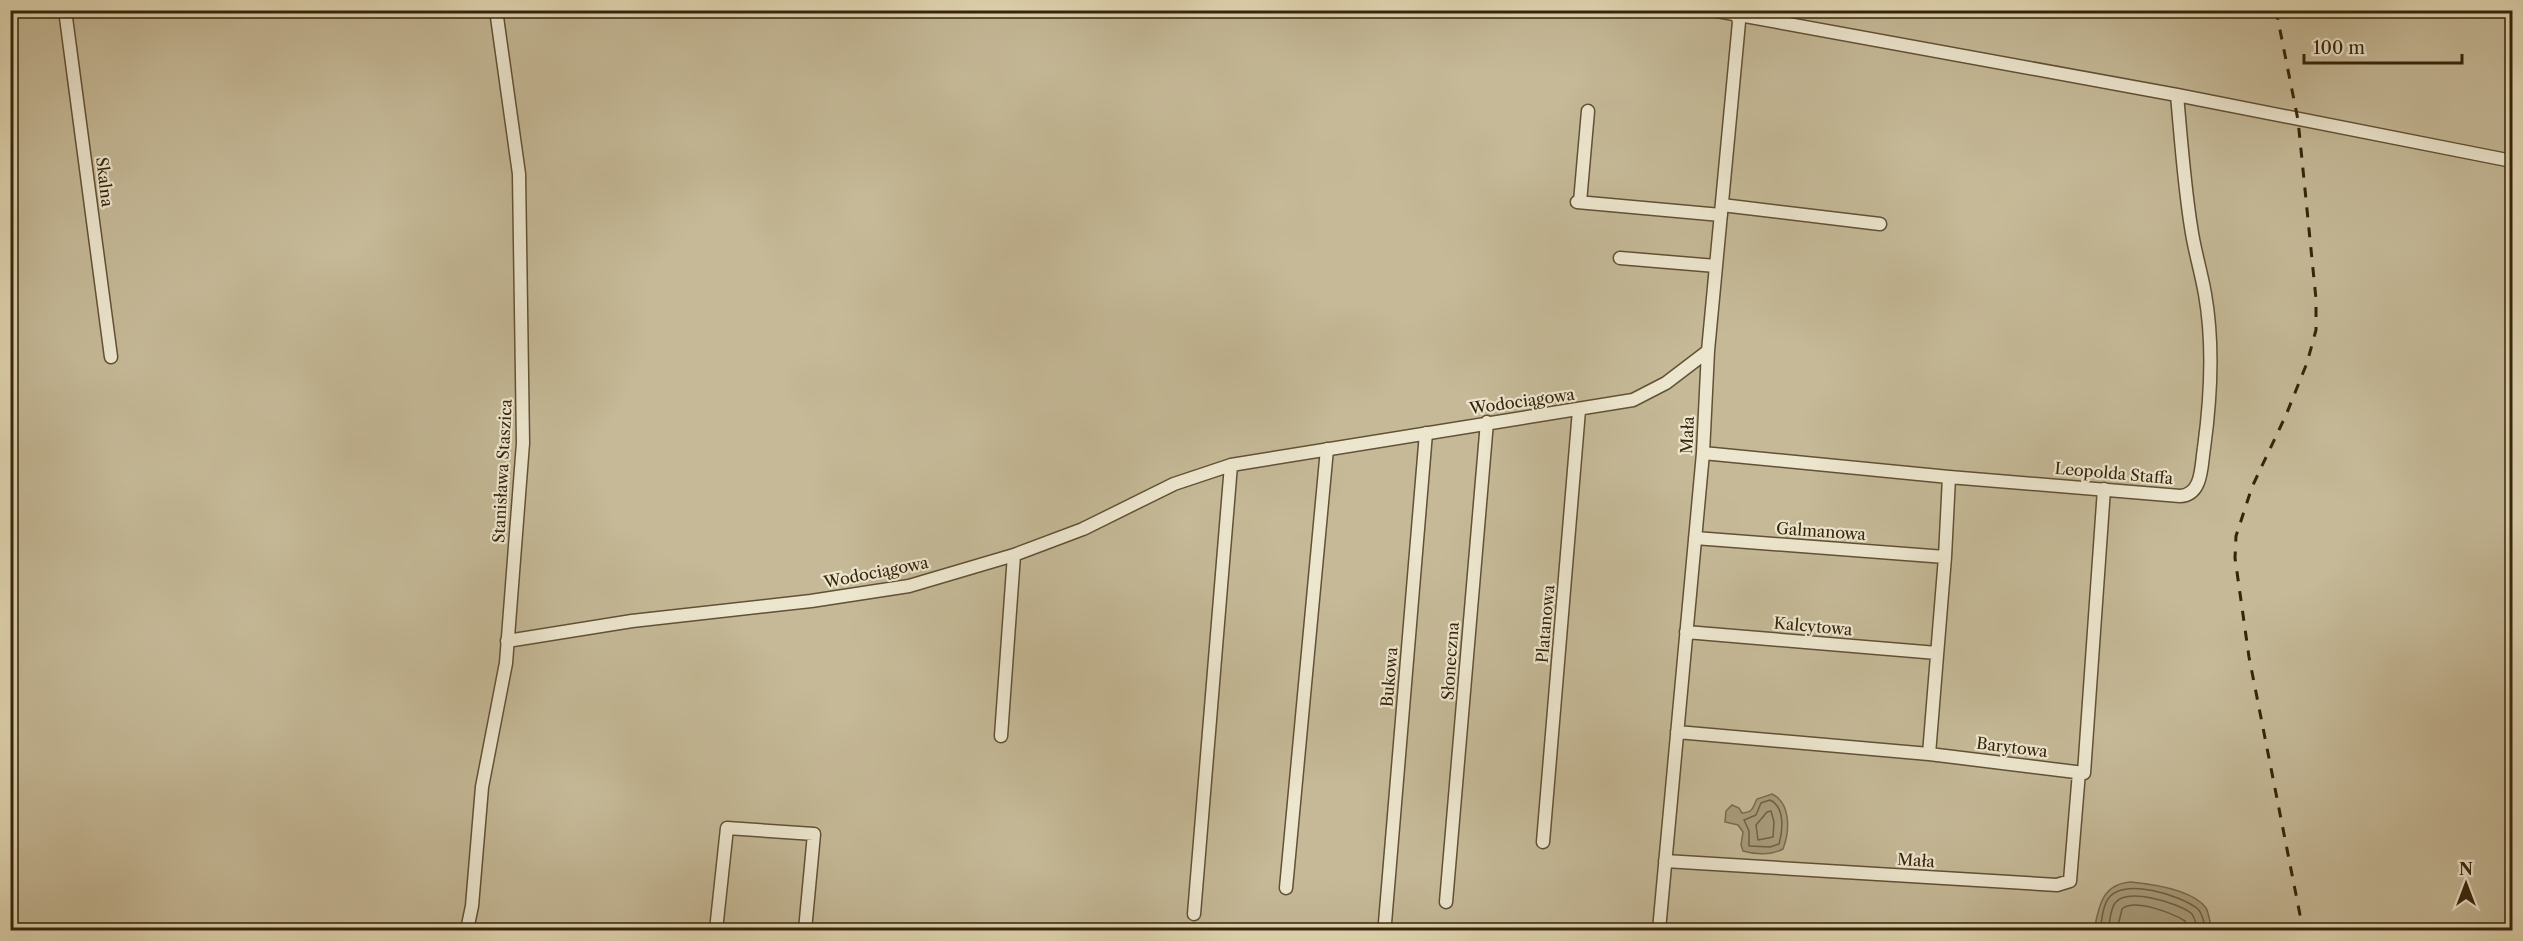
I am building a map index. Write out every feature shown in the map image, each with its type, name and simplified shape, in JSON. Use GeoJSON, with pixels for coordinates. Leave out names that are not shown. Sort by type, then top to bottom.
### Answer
{"type":"FeatureCollection","features":[{"type":"Feature","properties":{"kind":"street","name":"Skalna"},"geometry":{"type":"LineString","coordinates":[[65,10],[111,357]]}},
{"type":"Feature","properties":{"kind":"street","name":"Stanisława Staszica"},"geometry":{"type":"LineString","coordinates":[[467,930],[472,906],[482,787],[506,663],[523,443],[519,174],[496,10]]}},
{"type":"Feature","properties":{"kind":"street"},"geometry":{"type":"LineString","coordinates":[[1712,10],[2177,95],[2512,161]]}},
{"type":"Feature","properties":{"kind":"street","name":"Mała"},"geometry":{"type":"LineString","coordinates":[[1659,930],[1703,453],[1708,351],[1739,22],[1736,13]]}},
{"type":"Feature","properties":{"kind":"street","name":"Leopolda Staffa"},"geometry":{"type":"LineString","coordinates":[[1703,453],[1948,477],[2183,496],[2189,494],[2196,488],[2200,474],[2209,409],[2211,356],[2205,296],[2191,227],[2177,95]]}},
{"type":"Feature","properties":{"kind":"street"},"geometry":{"type":"LineString","coordinates":[[1588,111],[1578,202],[1722,210],[1880,224]]}},
{"type":"Feature","properties":{"kind":"street"},"geometry":{"type":"LineString","coordinates":[[1620,258],[1716,266]]}},
{"type":"Feature","properties":{"kind":"street","name":"Wodociągowa"},"geometry":{"type":"LineString","coordinates":[[507,640],[632,621],[811,601],[906,586],[1014,555],[1083,529],[1174,484],[1231,465],[1633,400],[1652,392],[1708,351]]}},
{"type":"Feature","properties":{"kind":"street","name":"Platanowa"},"geometry":{"type":"LineString","coordinates":[[1543,842],[1580,410]]}},
{"type":"Feature","properties":{"kind":"street","name":"Słoneczna"},"geometry":{"type":"LineString","coordinates":[[1446,902],[1487,422]]}},
{"type":"Feature","properties":{"kind":"street","name":"Bukowa"},"geometry":{"type":"LineString","coordinates":[[1385,923],[1426,433]]}},
{"type":"Feature","properties":{"kind":"street"},"geometry":{"type":"LineString","coordinates":[[1286,888],[1327,449]]}},
{"type":"Feature","properties":{"kind":"street"},"geometry":{"type":"LineString","coordinates":[[1194,914],[1231,465]]}},
{"type":"Feature","properties":{"kind":"street"},"geometry":{"type":"LineString","coordinates":[[1929,754],[1945,557],[1948,477]]}},
{"type":"Feature","properties":{"kind":"street"},"geometry":{"type":"LineString","coordinates":[[2079,772],[2084,773],[2104,489]]}},
{"type":"Feature","properties":{"kind":"street","name":"Galmanowa"},"geometry":{"type":"LineString","coordinates":[[1695,538],[1945,557]]}},
{"type":"Feature","properties":{"kind":"street"},"geometry":{"type":"LineString","coordinates":[[1001,736],[1014,555]]}},
{"type":"Feature","properties":{"kind":"street","name":"Kalcytowa"},"geometry":{"type":"LineString","coordinates":[[1686,633],[1937,653]]}},
{"type":"Feature","properties":{"kind":"street","name":"Barytowa"},"geometry":{"type":"LineString","coordinates":[[1677,732],[1929,754],[2079,772]]}},
{"type":"Feature","properties":{"kind":"street","name":"Mała"},"geometry":{"type":"LineString","coordinates":[[1665,861],[2056,885],[2070,881],[2079,772]]}},
{"type":"Feature","properties":{"kind":"street"},"geometry":{"type":"LineString","coordinates":[[716,930],[727,828],[814,834],[805,930]]}},
{"type":"Feature","properties":{"kind":"shaded area"},"geometry":{"type":"Polygon","coordinates":[[[10,11],[2512,11],[2512,930],[11,930],[10,11]]]}},
{"type":"Feature","properties":{"kind":"water"},"geometry":{"type":"Polygon","coordinates":[[[1772,794],[1783,804],[1786,811],[1788,826],[1783,849],[1764,854],[1743,851],[1741,845],[1743,832],[1738,825],[1725,822],[1726,811],[1732,805],[1739,808],[1742,813],[1749,812],[1757,799],[1772,794]]]}},
{"type":"Feature","properties":{"kind":"water"},"geometry":{"type":"Polygon","coordinates":[[[2131,882],[2171,889],[2192,897],[2206,908],[2212,930],[2094,930],[2100,905],[2108,892],[2114,887],[2131,882]]]}},
{"type":"Feature","properties":{"kind":"railway"},"geometry":{"type":"LineString","coordinates":[[2276,10],[2298,120],[2316,299],[2316,330],[2307,363],[2286,415],[2252,487],[2236,536],[2235,558],[2249,657],[2303,930]]}}]}
